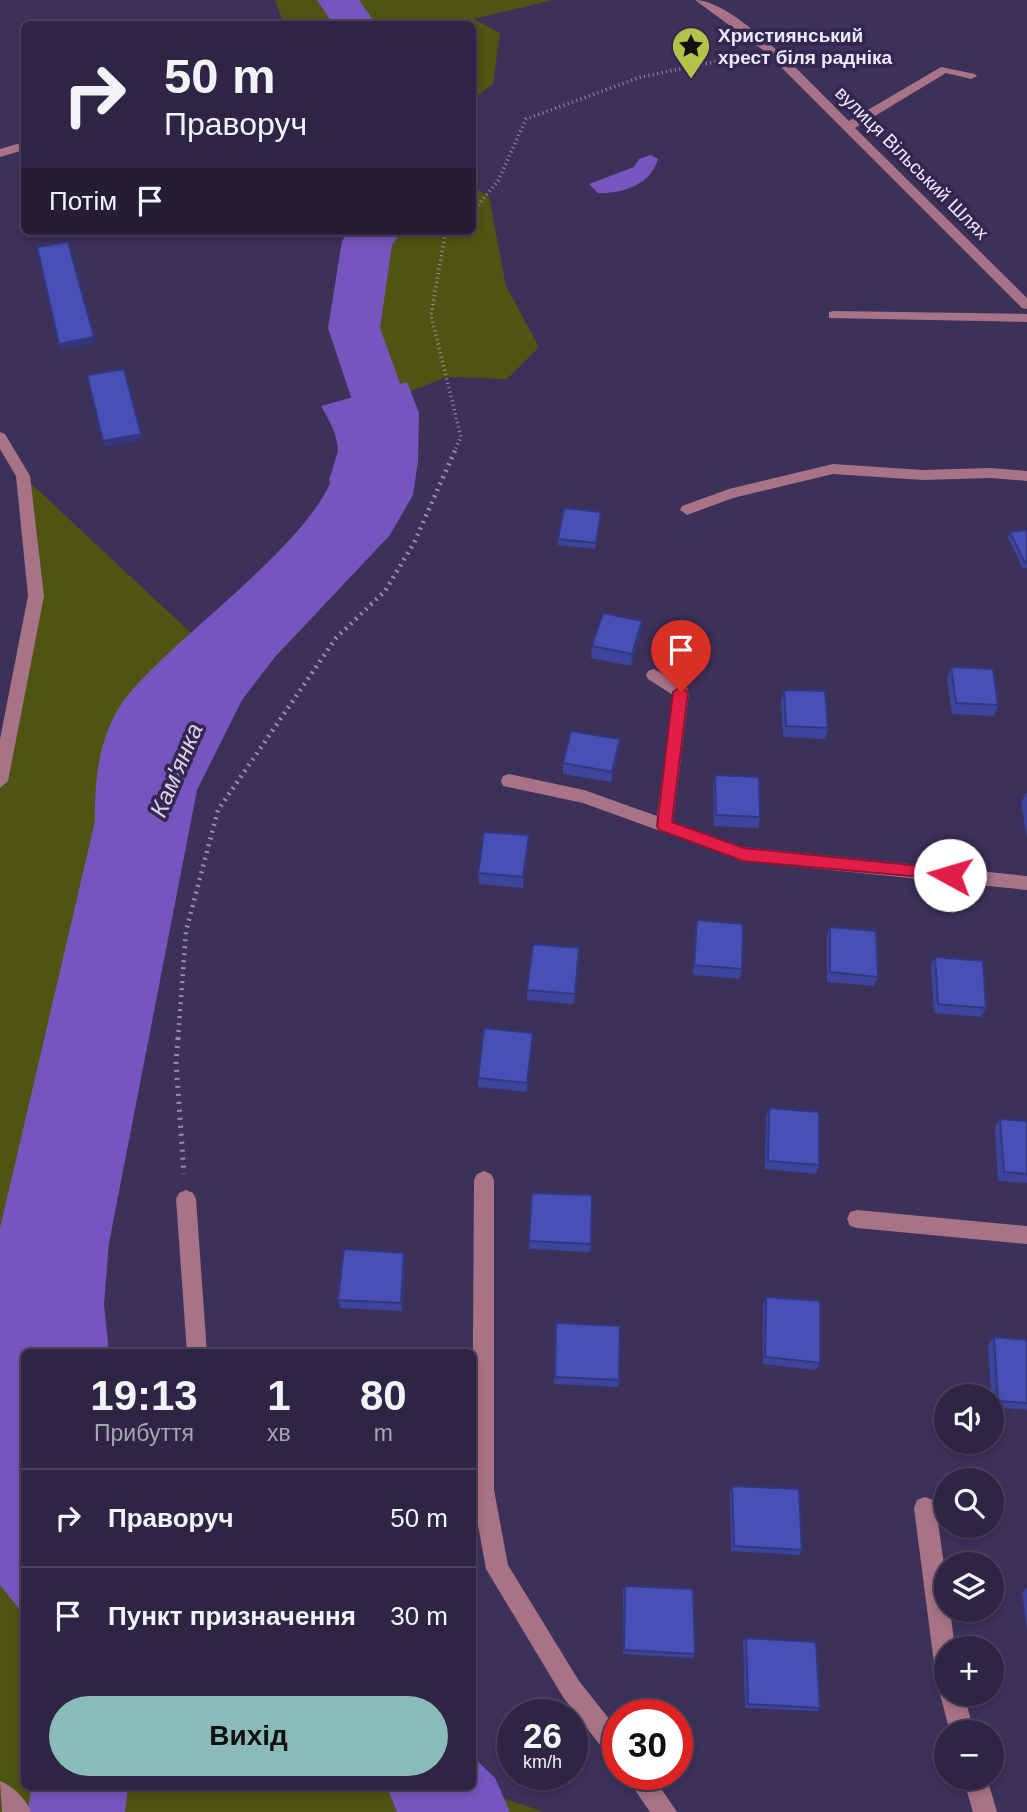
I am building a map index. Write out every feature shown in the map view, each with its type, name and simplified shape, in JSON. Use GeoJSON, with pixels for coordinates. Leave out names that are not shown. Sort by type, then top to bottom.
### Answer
{"type":"FeatureCollection","features":[{"type":"Feature","properties":{"kind":"street","name":"вулиця Вільський Шлях"},"geometry":{"type":"LineString","coordinates":[[700,0],[771,51],[1027,305]]}},
{"type":"Feature","properties":{"kind":"street"},"geometry":{"type":"LineString","coordinates":[[849,126],[946,69],[971,76]]}},
{"type":"Feature","properties":{"kind":"street"},"geometry":{"type":"LineString","coordinates":[[0,153],[21,147]]}},
{"type":"Feature","properties":{"kind":"street"},"geometry":{"type":"LineString","coordinates":[[834,315],[1027,318]]}},
{"type":"Feature","properties":{"kind":"street"},"geometry":{"type":"LineString","coordinates":[[0,437],[23,476],[36,596],[0,781]]}},
{"type":"Feature","properties":{"kind":"street"},"geometry":{"type":"LineString","coordinates":[[687,510],[729,494],[833,470],[923,475],[991,472],[1027,476]]}},
{"type":"Feature","properties":{"kind":"street"},"geometry":{"type":"LineString","coordinates":[[654,675],[681,692],[664,826]]}},
{"type":"Feature","properties":{"kind":"street"},"geometry":{"type":"LineString","coordinates":[[509,781],[584,797],[743,854],[1027,883]]}},
{"type":"Feature","properties":{"kind":"street"},"geometry":{"type":"LineString","coordinates":[[484,1180],[478,1490],[497,1569],[570,1689],[602,1730]]}},
{"type":"Feature","properties":{"kind":"street"},"geometry":{"type":"LineString","coordinates":[[186,1199],[197,1349]]}},
{"type":"Feature","properties":{"kind":"street"},"geometry":{"type":"LineString","coordinates":[[857,1219],[1027,1235]]}},
{"type":"Feature","properties":{"kind":"street"},"geometry":{"type":"LineString","coordinates":[[925,1508],[942,1636]]}},
{"type":"Feature","properties":{"kind":"street"},"geometry":{"type":"LineString","coordinates":[[648,1790],[665,1812]]}},
{"type":"Feature","properties":{"kind":"street"},"geometry":{"type":"LineString","coordinates":[[979,1790],[985,1812]]}},
{"type":"Feature","properties":{"kind":"street"},"geometry":{"type":"LineString","coordinates":[[0,1793],[19,1812]]}},
{"type":"Feature","properties":{"kind":"path"},"geometry":{"type":"LineString","coordinates":[[476,208],[489,197],[506,169],[526,119],[641,77],[771,51]]}},
{"type":"Feature","properties":{"kind":"path"},"geometry":{"type":"LineString","coordinates":[[186,1199],[176,1062],[186,931],[218,810],[283,711],[336,638],[386,591],[414,543],[461,437],[431,315],[445,235]]}},
{"type":"Feature","properties":{"kind":"green space"},"geometry":{"type":"Polygon","coordinates":[[[275,0],[553,0],[473,19],[500,33],[493,84],[476,97],[476,21],[283,21],[275,0]]]}},
{"type":"Feature","properties":{"kind":"green space"},"geometry":{"type":"Polygon","coordinates":[[[476,188],[489,197],[506,286],[539,347],[507,379],[447,377],[380,403],[354,328],[367,241],[373,235],[476,235],[476,188]]]}},
{"type":"Feature","properties":{"kind":"green space"},"geometry":{"type":"Polygon","coordinates":[[[23,476],[223,663],[25,1349],[21,1349],[21,1790],[476,1789],[544,1812],[0,1812],[0,782],[36,596],[23,476]]]}},
{"type":"Feature","properties":{"kind":"water"},"geometry":{"type":"Polygon","coordinates":[[[651,155],[658,159],[649,175],[626,190],[598,193],[589,184],[634,167],[639,159],[651,155]]]}},
{"type":"Feature","properties":{"kind":"water"},"geometry":{"type":"Polygon","coordinates":[[[407,382],[419,413],[418,461],[413,495],[390,535],[275,657],[242,700],[197,790],[109,1243],[104,1304],[109,1349],[21,1349],[21,1611],[0,1585],[0,1228],[95,821],[97,775],[103,745],[122,703],[175,647],[279,551],[308,518],[329,486],[338,449],[333,430],[321,406],[407,382]]]}},
{"type":"Feature","properties":{"kind":"building"},"geometry":{"type":"Polygon","coordinates":[[[68,242],[94,337],[59,344],[37,247],[68,242]]]}},
{"type":"Feature","properties":{"kind":"building"},"geometry":{"type":"Polygon","coordinates":[[[124,369],[141,434],[103,441],[87,375],[124,369]]]}},
{"type":"Feature","properties":{"kind":"building"},"geometry":{"type":"Polygon","coordinates":[[[564,508],[601,512],[596,543],[558,539],[564,508]]]}},
{"type":"Feature","properties":{"kind":"building"},"geometry":{"type":"Polygon","coordinates":[[[1027,530],[1027,563],[1025,563],[1010,532],[1027,530]]]}},
{"type":"Feature","properties":{"kind":"building"},"geometry":{"type":"Polygon","coordinates":[[[603,613],[642,621],[632,654],[592,646],[603,613]]]}},
{"type":"Feature","properties":{"kind":"building"},"geometry":{"type":"Polygon","coordinates":[[[951,667],[993,669],[998,705],[956,703],[951,667]]]}},
{"type":"Feature","properties":{"kind":"building"},"geometry":{"type":"Polygon","coordinates":[[[784,690],[825,691],[828,728],[786,726],[784,690]]]}},
{"type":"Feature","properties":{"kind":"building"},"geometry":{"type":"Polygon","coordinates":[[[571,731],[620,739],[612,772],[563,763],[571,731]]]}},
{"type":"Feature","properties":{"kind":"building"},"geometry":{"type":"Polygon","coordinates":[[[715,775],[759,777],[760,817],[716,815],[715,775]]]}},
{"type":"Feature","properties":{"kind":"building"},"geometry":{"type":"Polygon","coordinates":[[[484,832],[529,835],[523,877],[478,873],[484,832]]]}},
{"type":"Feature","properties":{"kind":"building"},"geometry":{"type":"Polygon","coordinates":[[[697,920],[743,924],[742,969],[694,965],[697,920]]]}},
{"type":"Feature","properties":{"kind":"building"},"geometry":{"type":"Polygon","coordinates":[[[830,927],[876,931],[878,977],[830,972],[830,927]]]}},
{"type":"Feature","properties":{"kind":"building"},"geometry":{"type":"Polygon","coordinates":[[[533,944],[579,948],[575,994],[527,990],[533,944]]]}},
{"type":"Feature","properties":{"kind":"building"},"geometry":{"type":"Polygon","coordinates":[[[935,957],[983,961],[986,1008],[938,1004],[935,957]]]}},
{"type":"Feature","properties":{"kind":"building"},"geometry":{"type":"Polygon","coordinates":[[[484,1028],[533,1033],[527,1083],[478,1078],[484,1028]]]}},
{"type":"Feature","properties":{"kind":"building"},"geometry":{"type":"Polygon","coordinates":[[[769,1108],[819,1112],[819,1165],[768,1161],[769,1108]]]}},
{"type":"Feature","properties":{"kind":"building"},"geometry":{"type":"Polygon","coordinates":[[[1000,1119],[1027,1121],[1027,1174],[1004,1172],[1000,1119]]]}},
{"type":"Feature","properties":{"kind":"building"},"geometry":{"type":"Polygon","coordinates":[[[532,1193],[592,1195],[591,1244],[529,1241],[532,1193]]]}},
{"type":"Feature","properties":{"kind":"building"},"geometry":{"type":"Polygon","coordinates":[[[344,1249],[404,1253],[401,1303],[338,1300],[344,1249]]]}},
{"type":"Feature","properties":{"kind":"building"},"geometry":{"type":"Polygon","coordinates":[[[766,1297],[820,1301],[820,1363],[765,1357],[766,1297]]]}},
{"type":"Feature","properties":{"kind":"building"},"geometry":{"type":"Polygon","coordinates":[[[556,1323],[620,1326],[619,1380],[555,1377],[556,1323]]]}},
{"type":"Feature","properties":{"kind":"building"},"geometry":{"type":"Polygon","coordinates":[[[994,1337],[1027,1340],[1027,1403],[1004,1401],[1004,1384],[997,1384],[994,1337]]]}},
{"type":"Feature","properties":{"kind":"building"},"geometry":{"type":"Polygon","coordinates":[[[732,1486],[799,1489],[802,1550],[734,1546],[732,1486]]]}},
{"type":"Feature","properties":{"kind":"building"},"geometry":{"type":"Polygon","coordinates":[[[625,1586],[693,1589],[695,1654],[624,1650],[625,1586]]]}},
{"type":"Feature","properties":{"kind":"building"},"geometry":{"type":"Polygon","coordinates":[[[746,1638],[816,1642],[820,1708],[748,1704],[746,1638]]]}},
{"type":"Feature","properties":{"kind":"waterway","name":"Кам'янка"},"geometry":{"type":"LineString","coordinates":[[338,0],[352,21]]}},
{"type":"Feature","properties":{"kind":"waterway","name":"Кам'янка"},"geometry":{"type":"LineString","coordinates":[[358,480],[380,403],[354,328],[367,241],[373,235]]}},
{"type":"Feature","properties":{"kind":"waterway","name":"Кам'янка"},"geometry":{"type":"LineString","coordinates":[[76,1812],[80,1790]]}},
{"type":"Feature","properties":{"kind":"waterway","name":"Кам'янка"},"geometry":{"type":"LineString","coordinates":[[438,1790],[461,1812]]}},
{"type":"Feature","properties":{"kind":"place","name":"Християнський хрест біля радніка"},"geometry":{"type":"Point","coordinates":[691,80]}},
{"type":"Feature","properties":{"kind":"route"},"geometry":{"type":"LineString","coordinates":[[681,692],[664,826],[743,854],[950,875]]}}]}
